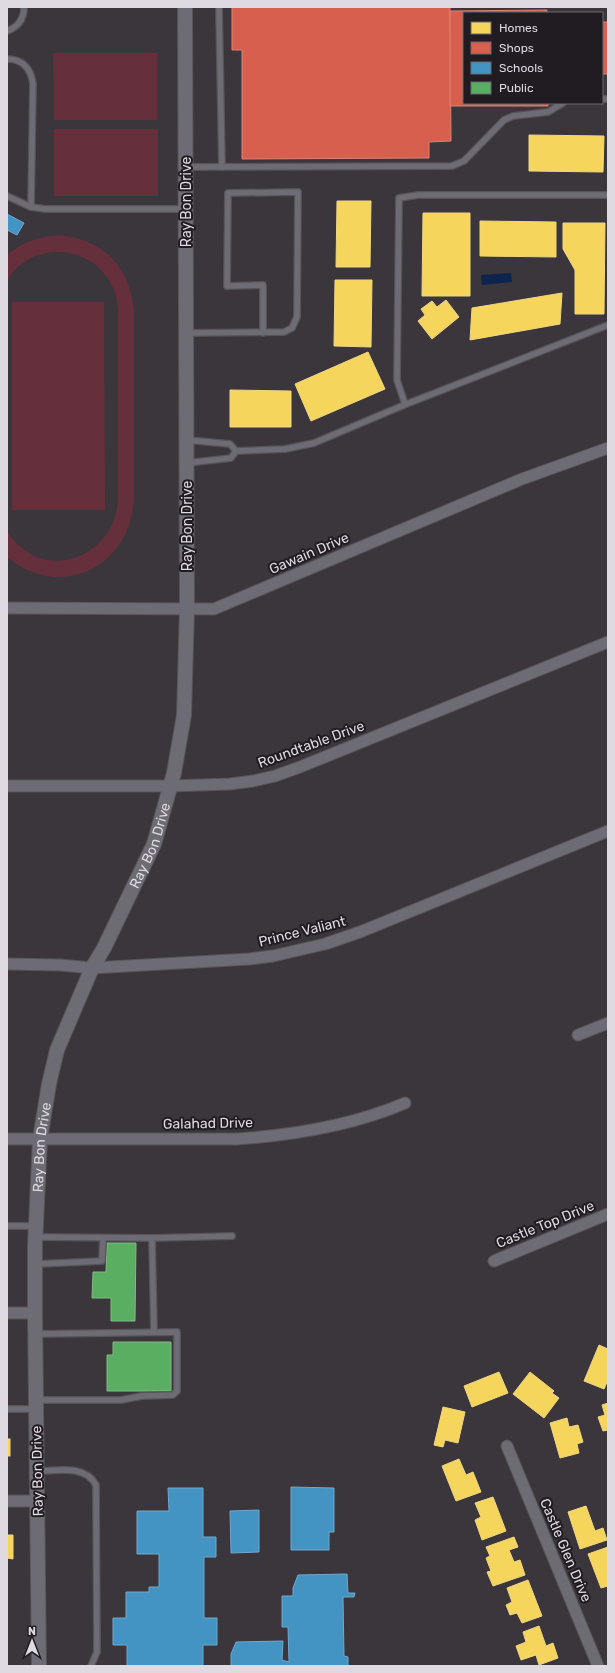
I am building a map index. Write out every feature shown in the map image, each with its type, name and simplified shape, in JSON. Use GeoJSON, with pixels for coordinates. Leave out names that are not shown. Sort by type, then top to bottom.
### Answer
{"type":"FeatureCollection","features":[{"type":"Feature","properties":{"kind":"street","name":"Ray Bon Drive"},"geometry":{"type":"LineString","coordinates":[[39,1666],[35,1264],[40,1139],[49,1084],[57,1050],[92,968],[104,948],[154,844],[174,773],[184,715],[187,608],[185,7]]}},
{"type":"Feature","properties":{"kind":"street","name":"Gawain Drive"},"geometry":{"type":"LineString","coordinates":[[7,608],[214,609],[522,479],[608,448]]}},
{"type":"Feature","properties":{"kind":"street","name":"Roundtable Drive"},"geometry":{"type":"LineString","coordinates":[[7,786],[170,786],[230,784],[275,776],[608,642]]}},
{"type":"Feature","properties":{"kind":"street","name":"Prince Valiant"},"geometry":{"type":"LineString","coordinates":[[7,964],[60,965],[92,968],[249,959],[273,956],[325,944],[368,929],[608,831]]}},
{"type":"Feature","properties":{"kind":"street"},"geometry":{"type":"LineString","coordinates":[[578,1035],[608,1023]]}},
{"type":"Feature","properties":{"kind":"street","name":"Galahad Drive"},"geometry":{"type":"LineString","coordinates":[[7,1139],[237,1139],[268,1137],[347,1123],[384,1112],[405,1103]]}},
{"type":"Feature","properties":{"kind":"street","name":"Castle Top Drive"},"geometry":{"type":"LineString","coordinates":[[494,1261],[608,1214]]}},
{"type":"Feature","properties":{"kind":"street"},"geometry":{"type":"LineString","coordinates":[[7,1314],[35,1313]]}},
{"type":"Feature","properties":{"kind":"street","name":"Castle Glen Drive"},"geometry":{"type":"LineString","coordinates":[[507,1446],[598,1666]]}},
{"type":"Feature","properties":{"kind":"street"},"geometry":{"type":"LineString","coordinates":[[7,1501],[38,1501]]}},
{"type":"Feature","properties":{"kind":"lane"},"geometry":{"type":"LineString","coordinates":[[7,31],[19,24],[24,7]]}},
{"type":"Feature","properties":{"kind":"lane"},"geometry":{"type":"LineString","coordinates":[[219,7],[222,167]]}},
{"type":"Feature","properties":{"kind":"lane"},"geometry":{"type":"LineString","coordinates":[[7,59],[24,63],[31,73],[32,78],[31,207]]}},
{"type":"Feature","properties":{"kind":"lane"},"geometry":{"type":"LineString","coordinates":[[186,167],[452,166],[464,161],[504,120],[513,116],[548,112],[561,104]]}},
{"type":"Feature","properties":{"kind":"lane"},"geometry":{"type":"LineString","coordinates":[[186,333],[263,333],[284,332],[292,328],[297,317],[298,192],[228,193],[227,286],[263,285],[263,333]]}},
{"type":"Feature","properties":{"kind":"lane"},"geometry":{"type":"LineString","coordinates":[[405,404],[397,380],[399,198],[418,195],[608,195]]}},
{"type":"Feature","properties":{"kind":"lane"},"geometry":{"type":"LineString","coordinates":[[7,196],[31,207],[45,209],[186,209]]}},
{"type":"Feature","properties":{"kind":"lane"},"geometry":{"type":"LineString","coordinates":[[236,451],[285,449],[314,443],[405,404],[608,325]]}},
{"type":"Feature","properties":{"kind":"lane"},"geometry":{"type":"LineString","coordinates":[[186,440],[230,444],[236,451]]}},
{"type":"Feature","properties":{"kind":"lane"},"geometry":{"type":"LineString","coordinates":[[186,463],[231,458],[236,451]]}},
{"type":"Feature","properties":{"kind":"lane"},"geometry":{"type":"LineString","coordinates":[[7,1226],[36,1231],[103,1238],[232,1236]]}},
{"type":"Feature","properties":{"kind":"lane"},"geometry":{"type":"LineString","coordinates":[[35,1264],[102,1261],[103,1238]]}},
{"type":"Feature","properties":{"kind":"lane"},"geometry":{"type":"LineString","coordinates":[[152,1238],[154,1332]]}},
{"type":"Feature","properties":{"kind":"lane"},"geometry":{"type":"LineString","coordinates":[[7,1409],[37,1405],[121,1400],[142,1396],[173,1395],[177,1391],[177,1332],[36,1334]]}},
{"type":"Feature","properties":{"kind":"lane"},"geometry":{"type":"LineString","coordinates":[[38,1471],[81,1471],[89,1475],[96,1485],[97,1652],[92,1666]]}},
{"type":"Feature","properties":{"kind":"shaded area"},"geometry":{"type":"Polygon","coordinates":[[[53,53],[157,53],[157,120],[54,120],[53,53]]]}},
{"type":"Feature","properties":{"kind":"shaded area"},"geometry":{"type":"Polygon","coordinates":[[[54,129],[158,129],[158,196],[54,196],[54,129]]]}},
{"type":"Feature","properties":{"kind":"shaded area"},"geometry":{"type":"Polygon","coordinates":[[[58,235],[88,242],[101,249],[111,258],[120,268],[127,281],[134,311],[134,501],[129,524],[120,544],[106,560],[88,571],[69,576],[48,576],[27,570],[7,557],[7,531],[21,547],[38,557],[55,561],[73,558],[89,551],[103,538],[113,522],[118,501],[118,311],[113,287],[101,270],[89,261],[75,254],[60,252],[45,253],[30,258],[17,267],[7,280],[7,255],[24,243],[44,237],[58,235]]]}},
{"type":"Feature","properties":{"kind":"shaded area"},"geometry":{"type":"Polygon","coordinates":[[[12,302],[104,302],[105,510],[12,510],[12,302]]]}},
{"type":"Feature","properties":{"kind":"water"},"geometry":{"type":"Polygon","coordinates":[[[511,273],[512,282],[482,285],[481,275],[511,273]]]}},
{"type":"Feature","properties":{"kind":"building: Homes"},"geometry":{"type":"Polygon","coordinates":[[[529,135],[604,136],[603,172],[529,171],[529,135]]]}},
{"type":"Feature","properties":{"kind":"building: Homes"},"geometry":{"type":"Polygon","coordinates":[[[337,201],[371,201],[370,267],[336,267],[337,201]]]}},
{"type":"Feature","properties":{"kind":"building: Homes"},"geometry":{"type":"Polygon","coordinates":[[[423,213],[470,213],[470,296],[422,296],[423,213]]]}},
{"type":"Feature","properties":{"kind":"building: Homes"},"geometry":{"type":"Polygon","coordinates":[[[480,221],[556,222],[556,257],[480,256],[480,221]]]}},
{"type":"Feature","properties":{"kind":"building: Homes"},"geometry":{"type":"Polygon","coordinates":[[[563,223],[605,223],[604,314],[575,314],[575,270],[563,249],[563,223]]]}},
{"type":"Feature","properties":{"kind":"building: Homes"},"geometry":{"type":"Polygon","coordinates":[[[335,280],[372,280],[371,347],[334,346],[335,280]]]}},
{"type":"Feature","properties":{"kind":"building: Homes"},"geometry":{"type":"Polygon","coordinates":[[[562,293],[560,324],[470,340],[472,308],[562,293]]]}},
{"type":"Feature","properties":{"kind":"building: Homes"},"geometry":{"type":"Polygon","coordinates":[[[446,300],[459,317],[432,339],[418,321],[425,315],[421,309],[432,301],[437,307],[446,300]]]}},
{"type":"Feature","properties":{"kind":"building: Homes"},"geometry":{"type":"Polygon","coordinates":[[[368,352],[385,389],[311,421],[295,384],[368,352]]]}},
{"type":"Feature","properties":{"kind":"building: Homes"},"geometry":{"type":"Polygon","coordinates":[[[230,390],[291,391],[291,427],[230,427],[230,390]]]}},
{"type":"Feature","properties":{"kind":"building: Homes"},"geometry":{"type":"Polygon","coordinates":[[[599,1345],[608,1349],[608,1380],[604,1389],[584,1381],[599,1345]]]}},
{"type":"Feature","properties":{"kind":"building: Homes"},"geometry":{"type":"Polygon","coordinates":[[[499,1372],[508,1393],[472,1407],[464,1386],[499,1372]]]}},
{"type":"Feature","properties":{"kind":"building: Homes"},"geometry":{"type":"Polygon","coordinates":[[[530,1372],[554,1391],[552,1393],[559,1398],[544,1418],[513,1394],[530,1372]]]}},
{"type":"Feature","properties":{"kind":"building: Homes"},"geometry":{"type":"Polygon","coordinates":[[[608,1403],[608,1430],[603,1431],[598,1417],[605,1415],[602,1405],[608,1403]]]}},
{"type":"Feature","properties":{"kind":"building: Homes"},"geometry":{"type":"Polygon","coordinates":[[[443,1407],[465,1412],[458,1443],[445,1440],[443,1447],[434,1445],[443,1407]]]}},
{"type":"Feature","properties":{"kind":"building: Homes"},"geometry":{"type":"Polygon","coordinates":[[[567,1418],[569,1427],[578,1425],[583,1442],[577,1444],[579,1453],[560,1458],[550,1423],[567,1418]]]}},
{"type":"Feature","properties":{"kind":"building: Homes"},"geometry":{"type":"Polygon","coordinates":[[[7,1439],[10,1439],[10,1456],[7,1456],[7,1439]]]}},
{"type":"Feature","properties":{"kind":"building: Homes"},"geometry":{"type":"Polygon","coordinates":[[[459,1459],[466,1475],[473,1472],[481,1492],[456,1501],[442,1466],[459,1459]]]}},
{"type":"Feature","properties":{"kind":"building: Homes"},"geometry":{"type":"Polygon","coordinates":[[[493,1497],[506,1531],[482,1540],[475,1520],[481,1517],[475,1503],[493,1497]]]}},
{"type":"Feature","properties":{"kind":"building: Homes"},"geometry":{"type":"Polygon","coordinates":[[[586,1506],[595,1531],[603,1528],[607,1540],[580,1549],[568,1512],[586,1506]]]}},
{"type":"Feature","properties":{"kind":"building: Homes"},"geometry":{"type":"Polygon","coordinates":[[[7,1535],[13,1535],[13,1559],[7,1558],[7,1535]]]}},
{"type":"Feature","properties":{"kind":"building: Homes"},"geometry":{"type":"Polygon","coordinates":[[[514,1537],[518,1547],[509,1550],[514,1562],[520,1560],[525,1575],[493,1586],[487,1572],[491,1571],[486,1558],[490,1556],[486,1547],[514,1537]]]}},
{"type":"Feature","properties":{"kind":"building: Homes"},"geometry":{"type":"Polygon","coordinates":[[[608,1547],[608,1586],[601,1588],[588,1554],[608,1547]]]}},
{"type":"Feature","properties":{"kind":"building: Homes"},"geometry":{"type":"Polygon","coordinates":[[[528,1580],[542,1616],[522,1623],[517,1613],[510,1615],[506,1605],[512,1602],[507,1588],[528,1580]]]}},
{"type":"Feature","properties":{"kind":"building: Homes"},"geometry":{"type":"Polygon","coordinates":[[[539,1626],[546,1646],[553,1643],[558,1658],[539,1665],[536,1655],[521,1660],[516,1646],[526,1642],[523,1632],[539,1626]]]}},
{"type":"Feature","properties":{"kind":"building: Shops"},"geometry":{"type":"Polygon","coordinates":[[[232,7],[450,7],[451,141],[429,142],[429,158],[242,159],[242,50],[232,50],[232,7]]]}},
{"type":"Feature","properties":{"kind":"building: Shops"},"geometry":{"type":"Polygon","coordinates":[[[547,10],[547,12],[463,12],[463,104],[548,104],[548,106],[450,106],[450,11],[547,10]]]}},
{"type":"Feature","properties":{"kind":"building: Shops"},"geometry":{"type":"Polygon","coordinates":[[[603,22],[608,22],[608,74],[603,74],[603,22]]]}},
{"type":"Feature","properties":{"kind":"building: Schools"},"geometry":{"type":"Polygon","coordinates":[[[7,214],[24,223],[17,235],[7,230],[7,214]]]}},
{"type":"Feature","properties":{"kind":"building: Schools"},"geometry":{"type":"Polygon","coordinates":[[[291,1487],[334,1488],[334,1532],[329,1532],[329,1550],[291,1550],[291,1487]]]}},
{"type":"Feature","properties":{"kind":"building: Schools"},"geometry":{"type":"Polygon","coordinates":[[[168,1488],[203,1488],[203,1537],[216,1537],[216,1557],[204,1557],[204,1618],[217,1618],[217,1645],[203,1645],[203,1666],[127,1666],[127,1645],[113,1645],[113,1618],[126,1618],[126,1592],[149,1592],[149,1587],[159,1587],[159,1554],[137,1554],[137,1511],[169,1511],[168,1488]]]}},
{"type":"Feature","properties":{"kind":"building: Schools"},"geometry":{"type":"Polygon","coordinates":[[[259,1510],[259,1552],[231,1553],[230,1511],[259,1510]]]}},
{"type":"Feature","properties":{"kind":"building: Schools"},"geometry":{"type":"Polygon","coordinates":[[[347,1574],[348,1593],[355,1593],[354,1597],[343,1597],[344,1656],[348,1657],[348,1666],[231,1666],[231,1654],[236,1642],[283,1641],[282,1660],[289,1662],[288,1627],[282,1627],[282,1596],[293,1596],[293,1588],[298,1575],[347,1574]]]}},
{"type":"Feature","properties":{"kind":"building: Public"},"geometry":{"type":"Polygon","coordinates":[[[107,1243],[136,1243],[135,1321],[111,1321],[111,1298],[92,1298],[93,1272],[106,1272],[107,1243]]]}},
{"type":"Feature","properties":{"kind":"building: Public"},"geometry":{"type":"Polygon","coordinates":[[[113,1342],[171,1342],[171,1391],[107,1391],[107,1355],[113,1355],[113,1342]]]}}]}
